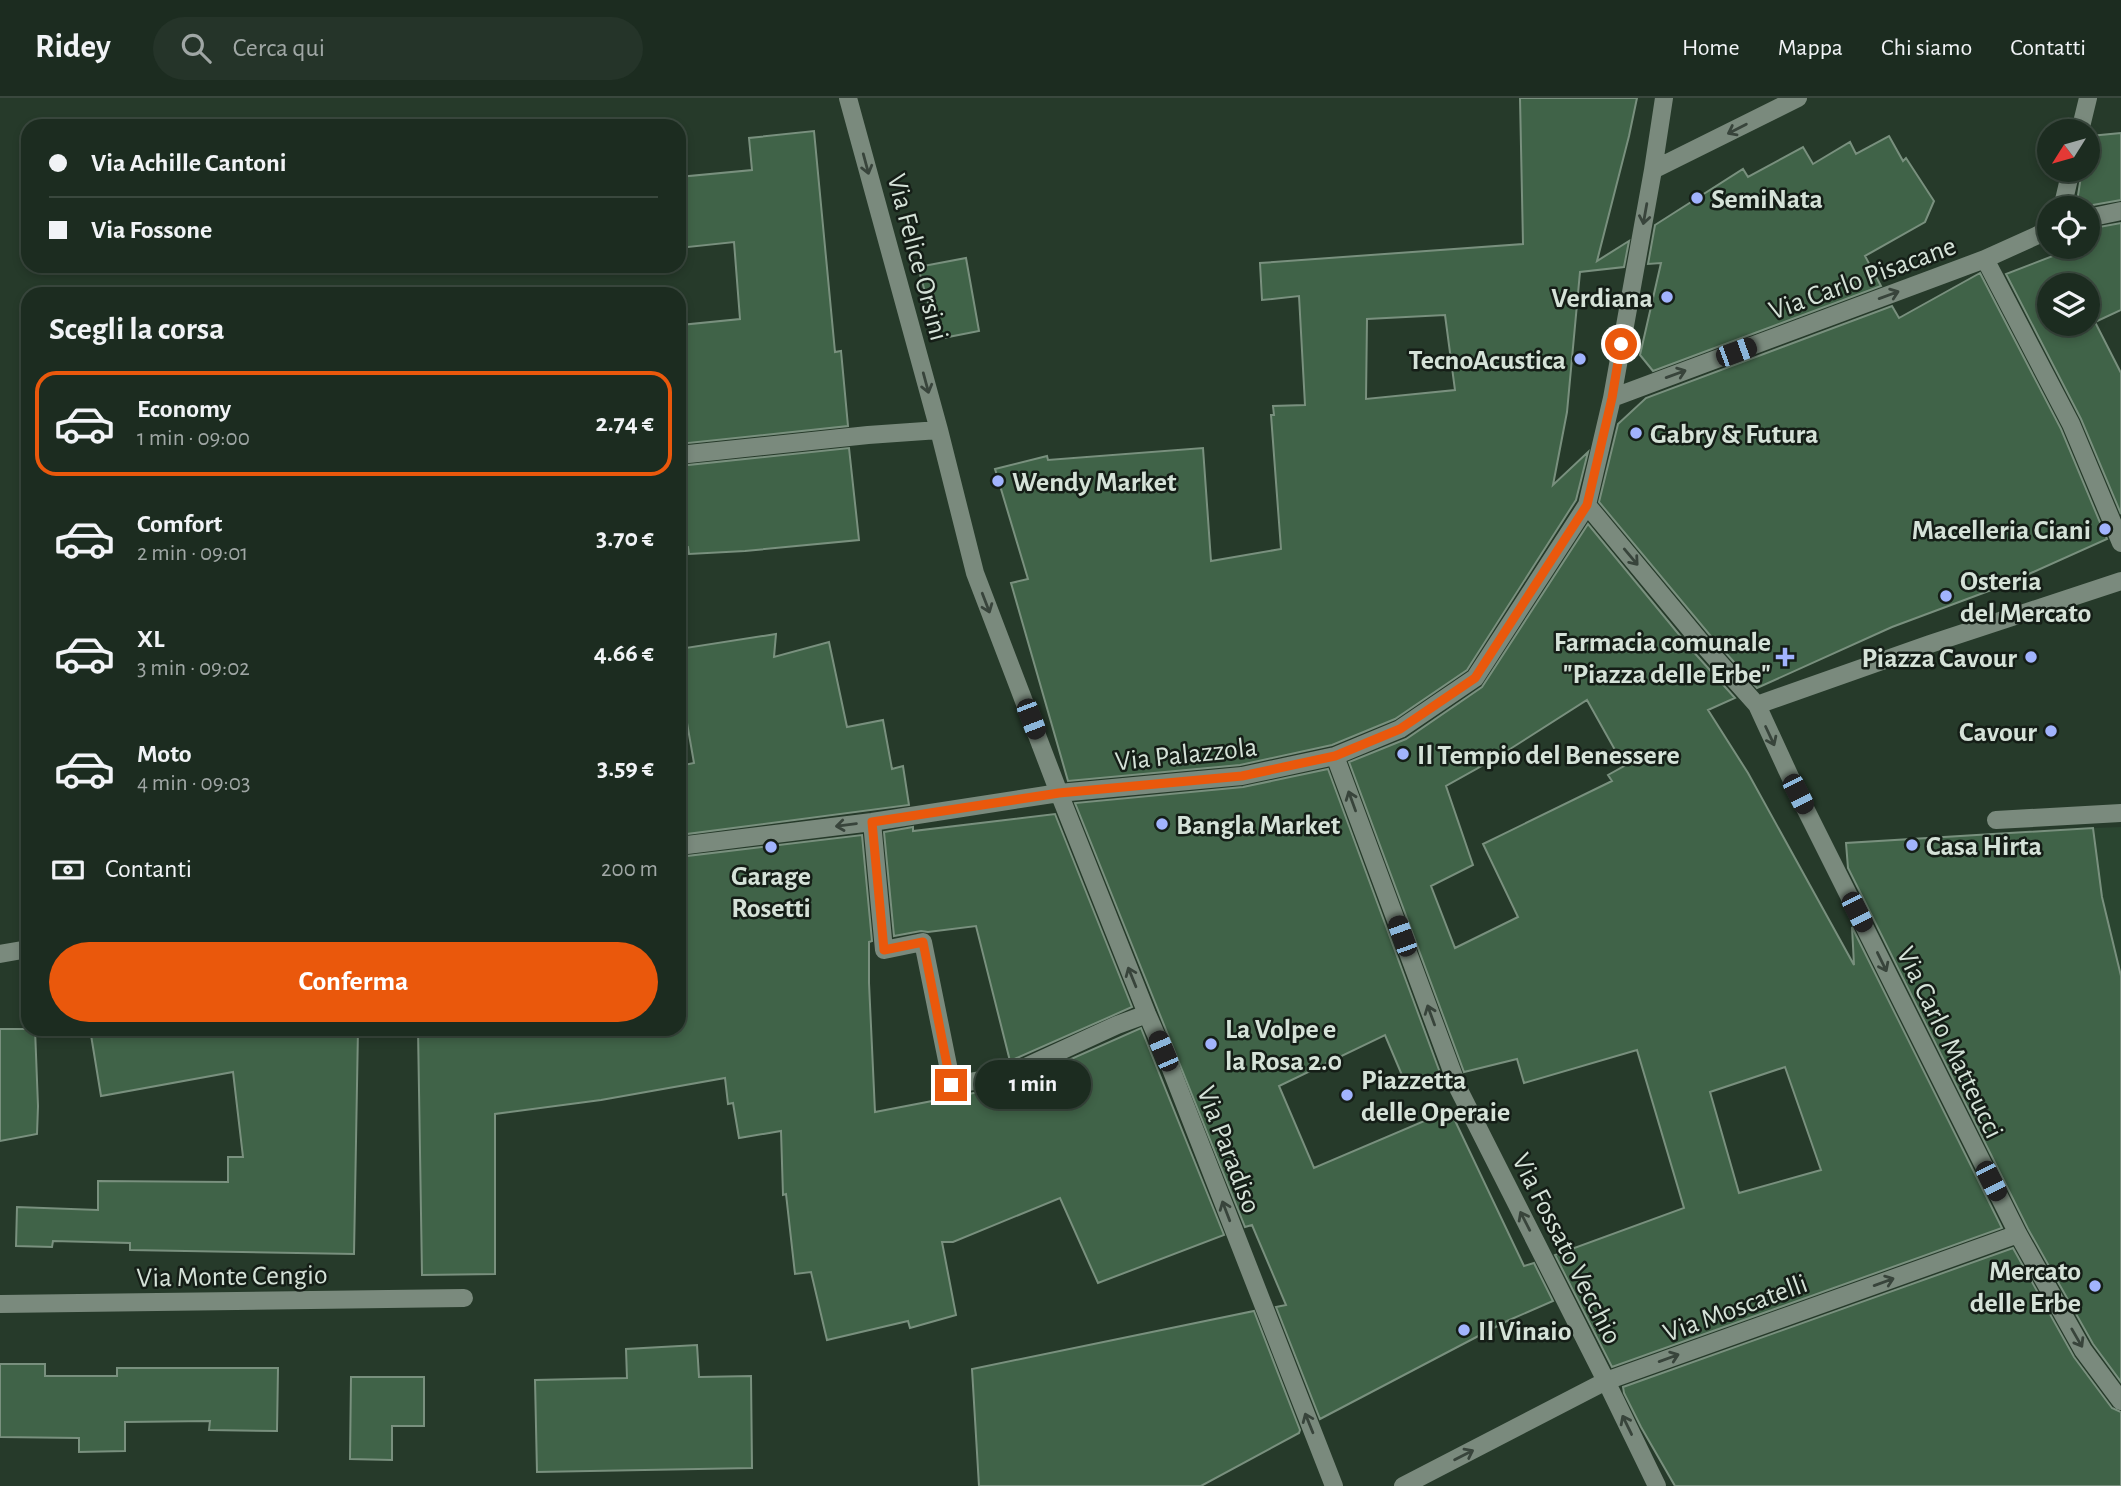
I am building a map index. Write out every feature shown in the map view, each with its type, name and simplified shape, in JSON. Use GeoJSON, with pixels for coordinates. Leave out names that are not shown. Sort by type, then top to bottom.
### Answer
{"type":"FeatureCollection","features":[{"type":"Feature","properties":{"kind":"street","name":"Via Felice Orsini"},"geometry":{"type":"LineString","coordinates":[[848,98],[939,430],[975,573],[1059,793]]}},
{"type":"Feature","properties":{"kind":"street","name":"Via Palazzola"},"geometry":{"type":"LineString","coordinates":[[686,845],[872,822],[1059,793],[1242,776],[1335,756],[1400,729],[1475,678],[1587,505],[1612,398],[1664,98]]}},
{"type":"Feature","properties":{"kind":"street"},"geometry":{"type":"LineString","coordinates":[[1653,170],[1798,98]]}},
{"type":"Feature","properties":{"kind":"street"},"geometry":{"type":"LineString","coordinates":[[2083,119],[2088,98]]}},
{"type":"Feature","properties":{"kind":"street"},"geometry":{"type":"LineString","coordinates":[[2100,215],[2121,211]]}},
{"type":"Feature","properties":{"kind":"street","name":"Via Carlo Pisacane"},"geometry":{"type":"LineString","coordinates":[[1612,398],[1985,259],[2037,235]]}},
{"type":"Feature","properties":{"kind":"street"},"geometry":{"type":"LineString","coordinates":[[1985,259],[2071,424],[2120,541]]}},
{"type":"Feature","properties":{"kind":"street"},"geometry":{"type":"LineString","coordinates":[[686,454],[939,430]]}},
{"type":"Feature","properties":{"kind":"street","name":"Via Carlo Matteucci"},"geometry":{"type":"LineString","coordinates":[[1587,505],[1756,705],[2018,1234],[2083,1350],[2121,1401]]}},
{"type":"Feature","properties":{"kind":"street"},"geometry":{"type":"LineString","coordinates":[[1756,705],[2121,581]]}},
{"type":"Feature","properties":{"kind":"street","name":"Via Fossato Vecchio"},"geometry":{"type":"LineString","coordinates":[[1335,756],[1459,1090],[1657,1486]]}},
{"type":"Feature","properties":{"kind":"street","name":"Via Paradiso"},"geometry":{"type":"LineString","coordinates":[[1059,793],[1171,1069],[1334,1486]]}},
{"type":"Feature","properties":{"kind":"street"},"geometry":{"type":"LineString","coordinates":[[1996,820],[2121,813]]}},
{"type":"Feature","properties":{"kind":"street"},"geometry":{"type":"LineString","coordinates":[[872,822],[884,950],[923,942],[951,1085],[1008,1075],[1147,1014]]}},
{"type":"Feature","properties":{"kind":"street"},"geometry":{"type":"LineString","coordinates":[[0,954],[21,950]]}},
{"type":"Feature","properties":{"kind":"street","name":"Via Moscatelli"},"geometry":{"type":"LineString","coordinates":[[1403,1486],[1606,1381],[2018,1234]]}},
{"type":"Feature","properties":{"kind":"street","name":"Via Monte Cengio"},"geometry":{"type":"LineString","coordinates":[[0,1304],[464,1298]]}},
{"type":"Feature","properties":{"kind":"shaded area"},"geometry":{"type":"Polygon","coordinates":[[[2121,827],[2121,1091],[2069,900],[2102,897],[2094,828],[2121,827]]]}},
{"type":"Feature","properties":{"kind":"building"},"geometry":{"type":"Polygon","coordinates":[[[1520,98],[1637,98],[1597,261],[1629,241],[1624,267],[1580,272],[1567,412],[1553,485],[1588,452],[1576,500],[1467,670],[1395,719],[1332,745],[1240,765],[1068,781],[1011,583],[1028,579],[995,469],[1047,456],[1048,460],[1203,448],[1211,561],[1281,549],[1271,415],[1274,415],[1273,406],[1305,405],[1299,296],[1262,300],[1260,263],[1523,244],[1520,98]],[[1445,315],[1367,319],[1366,399],[1455,390],[1445,315]]]}},
{"type":"Feature","properties":{"kind":"building"},"geometry":{"type":"Polygon","coordinates":[[[814,131],[835,352],[841,351],[848,426],[686,443],[686,324],[740,319],[734,242],[686,247],[686,176],[752,170],[749,138],[814,131]]]}},
{"type":"Feature","properties":{"kind":"building"},"geometry":{"type":"Polygon","coordinates":[[[2121,133],[2121,200],[2100,204],[2100,196],[2078,196],[2080,182],[2100,182],[2100,135],[2121,133]]]}},
{"type":"Feature","properties":{"kind":"building"},"geometry":{"type":"Polygon","coordinates":[[[1889,136],[1903,161],[1906,158],[1934,201],[1925,222],[1865,256],[1881,286],[1653,371],[1640,355],[1661,263],[1648,264],[1655,225],[1743,169],[1748,177],[1803,147],[1813,164],[1850,142],[1856,154],[1889,136]]]}},
{"type":"Feature","properties":{"kind":"building"},"geometry":{"type":"Polygon","coordinates":[[[2121,223],[2121,310],[2100,320],[2100,273],[2037,273],[2037,334],[2006,274],[2045,259],[2100,259],[2100,227],[2121,223]]]}},
{"type":"Feature","properties":{"kind":"building"},"geometry":{"type":"Polygon","coordinates":[[[966,258],[979,331],[938,339],[918,267],[966,258]]]}},
{"type":"Feature","properties":{"kind":"building"},"geometry":{"type":"Polygon","coordinates":[[[1980,273],[2061,429],[2107,539],[2002,586],[1892,627],[1757,688],[1599,502],[1618,424],[1646,398],[1892,306],[1899,318],[1980,273]]]}},
{"type":"Feature","properties":{"kind":"building"},"geometry":{"type":"Polygon","coordinates":[[[2100,332],[2121,373],[2121,514],[2081,419],[2038,336],[2100,336],[2100,332]]]}},
{"type":"Feature","properties":{"kind":"building"},"geometry":{"type":"Polygon","coordinates":[[[849,448],[859,540],[689,554],[686,547],[686,465],[849,448]]]}},
{"type":"Feature","properties":{"kind":"building"},"geometry":{"type":"Polygon","coordinates":[[[1588,524],[1735,698],[1708,710],[1748,773],[1854,965],[1852,927],[2002,1228],[1612,1367],[1555,1255],[1684,1208],[1637,1050],[1524,1083],[1517,1059],[1464,1072],[1349,762],[1406,739],[1482,687],[1588,524]],[[1587,700],[1496,758],[1446,786],[1473,865],[1431,886],[1455,948],[1518,917],[1483,844],[1612,781],[1608,775],[1624,766],[1587,700]],[[1785,1067],[1710,1092],[1739,1193],[1821,1170],[1785,1067]]]}},
{"type":"Feature","properties":{"kind":"building"},"geometry":{"type":"Polygon","coordinates":[[[776,634],[774,657],[829,642],[847,727],[883,720],[892,769],[903,766],[909,805],[686,834],[686,765],[694,763],[686,717],[686,648],[776,634]]]}},
{"type":"Feature","properties":{"kind":"building"},"geometry":{"type":"Polygon","coordinates":[[[1328,769],[1442,1078],[1407,1087],[1385,1035],[1279,1086],[1314,1168],[1450,1110],[1524,1266],[1534,1263],[1553,1301],[1507,1321],[1320,1419],[1276,1307],[1286,1305],[1252,1225],[1245,1227],[1075,803],[1243,787],[1328,769]]]}},
{"type":"Feature","properties":{"kind":"building"},"geometry":{"type":"Polygon","coordinates":[[[1055,814],[1132,1007],[1010,1061],[976,926],[894,936],[884,832],[1055,814]]]}},
{"type":"Feature","properties":{"kind":"building"},"geometry":{"type":"Polygon","coordinates":[[[2093,828],[2102,897],[2121,976],[2121,1382],[2093,1344],[2028,1229],[1848,868],[1846,843],[2093,828]]]}},
{"type":"Feature","properties":{"kind":"building"},"geometry":{"type":"Polygon","coordinates":[[[862,835],[872,941],[869,942],[869,983],[875,1112],[1010,1086],[1141,1028],[1224,1235],[1098,1283],[1060,1198],[953,1242],[942,1242],[956,1315],[910,1328],[908,1321],[827,1340],[811,1272],[795,1274],[786,1194],[783,1195],[781,1131],[739,1138],[733,1103],[728,1104],[725,1078],[601,1100],[495,1114],[495,1274],[422,1275],[418,1036],[686,1036],[686,856],[862,835]]]}},
{"type":"Feature","properties":{"kind":"building"},"geometry":{"type":"Polygon","coordinates":[[[0,1029],[21,1029],[21,1036],[35,1036],[37,1134],[0,1141],[0,1029]]]}},
{"type":"Feature","properties":{"kind":"building"},"geometry":{"type":"Polygon","coordinates":[[[91,1036],[358,1036],[354,1254],[130,1250],[130,1243],[53,1241],[52,1247],[16,1246],[17,1207],[98,1210],[98,1181],[228,1182],[228,1157],[243,1157],[233,1072],[101,1096],[91,1036]]]}},
{"type":"Feature","properties":{"kind":"building"},"geometry":{"type":"Polygon","coordinates":[[[2013,1248],[2074,1357],[2112,1408],[2121,1412],[2121,1486],[1675,1486],[1624,1393],[1623,1387],[2013,1248]]]}},
{"type":"Feature","properties":{"kind":"building"},"geometry":{"type":"Polygon","coordinates":[[[1254,1311],[1299,1433],[1201,1486],[979,1486],[972,1369],[1254,1311]]]}},
{"type":"Feature","properties":{"kind":"building"},"geometry":{"type":"Polygon","coordinates":[[[697,1345],[699,1377],[751,1376],[752,1468],[537,1472],[535,1380],[627,1378],[626,1349],[697,1345]]]}},
{"type":"Feature","properties":{"kind":"building"},"geometry":{"type":"Polygon","coordinates":[[[0,1364],[45,1364],[45,1376],[117,1376],[117,1368],[278,1368],[277,1431],[209,1430],[210,1421],[125,1422],[125,1451],[79,1452],[79,1438],[0,1437],[0,1364]]]}},
{"type":"Feature","properties":{"kind":"building"},"geometry":{"type":"Polygon","coordinates":[[[351,1377],[424,1377],[424,1426],[392,1426],[392,1460],[350,1459],[351,1377]]]}},
{"type":"Feature","properties":{"kind":"place","name":"SemiNata"},"geometry":{"type":"Point","coordinates":[1697,198]}},
{"type":"Feature","properties":{"kind":"place","name":"Verdiana"},"geometry":{"type":"Point","coordinates":[1667,297]}},
{"type":"Feature","properties":{"kind":"place","name":"TecnoAcustica"},"geometry":{"type":"Point","coordinates":[1580,359]}},
{"type":"Feature","properties":{"kind":"place","name":"Gabry & Futura"},"geometry":{"type":"Point","coordinates":[1636,433]}},
{"type":"Feature","properties":{"kind":"place","name":"Wendy Market"},"geometry":{"type":"Point","coordinates":[998,481]}},
{"type":"Feature","properties":{"kind":"place","name":"Macelleria Ciani"},"geometry":{"type":"Point","coordinates":[2105,529]}},
{"type":"Feature","properties":{"kind":"place","name":"Osteria del Mercato"},"geometry":{"type":"Point","coordinates":[1946,596]}},
{"type":"Feature","properties":{"kind":"place","name":"Farmacia comunale \"Piazza delle Erbe\""},"geometry":{"type":"Point","coordinates":[1785,657]}},
{"type":"Feature","properties":{"kind":"place","name":"Piazza Cavour"},"geometry":{"type":"Point","coordinates":[2031,657]}},
{"type":"Feature","properties":{"kind":"place","name":"Cavour"},"geometry":{"type":"Point","coordinates":[2051,731]}},
{"type":"Feature","properties":{"kind":"place","name":"Il Tempio del Benessere"},"geometry":{"type":"Point","coordinates":[1403,754]}},
{"type":"Feature","properties":{"kind":"place","name":"Bangla Market"},"geometry":{"type":"Point","coordinates":[1162,824]}},
{"type":"Feature","properties":{"kind":"place","name":"Casa Hirta"},"geometry":{"type":"Point","coordinates":[1912,845]}},
{"type":"Feature","properties":{"kind":"place","name":"Garage Rosetti"},"geometry":{"type":"Point","coordinates":[771,847]}},
{"type":"Feature","properties":{"kind":"place","name":"La Volpe e la Rosa 2.0"},"geometry":{"type":"Point","coordinates":[1211,1044]}},
{"type":"Feature","properties":{"kind":"place","name":"Piazzetta delle Operaie"},"geometry":{"type":"Point","coordinates":[1347,1095]}},
{"type":"Feature","properties":{"kind":"place","name":"Mercato delle Erbe"},"geometry":{"type":"Point","coordinates":[2095,1286]}},
{"type":"Feature","properties":{"kind":"place","name":"Il Vinaio"},"geometry":{"type":"Point","coordinates":[1464,1330]}},
{"type":"Feature","properties":{"kind":"route"},"geometry":{"type":"LineString","coordinates":[[951,1085],[923,942],[884,950],[872,822],[1059,793],[1242,776],[1335,756],[1400,729],[1475,678],[1587,505],[1612,398],[1621,344]]}}]}
